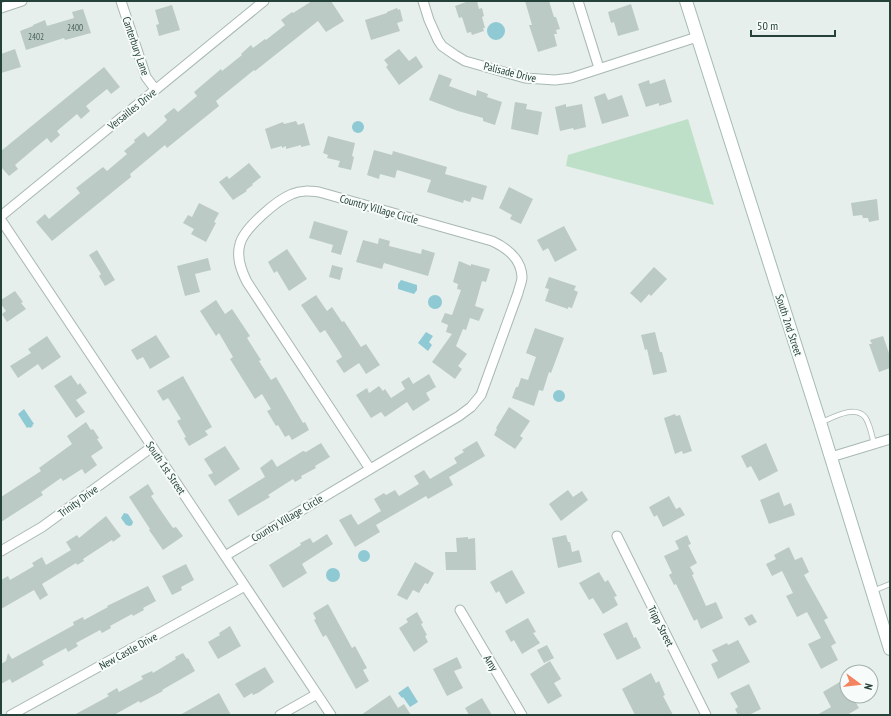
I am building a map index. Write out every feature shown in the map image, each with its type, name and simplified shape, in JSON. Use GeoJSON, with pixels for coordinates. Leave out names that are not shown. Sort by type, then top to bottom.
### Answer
{"type":"FeatureCollection","features":[{"type":"Feature","properties":{"kind":"main road","name":"South 2nd Street"},"geometry":{"type":"LineString","coordinates":[[686,1],[820,422],[890,649]]}},
{"type":"Feature","properties":{"kind":"street"},"geometry":{"type":"LineString","coordinates":[[1,8],[22,1]]}},
{"type":"Feature","properties":{"kind":"street","name":"Canterbury Lane"},"geometry":{"type":"LineString","coordinates":[[121,1],[146,77],[156,90]]}},
{"type":"Feature","properties":{"kind":"street","name":"Versailles Drive"},"geometry":{"type":"LineString","coordinates":[[1,216],[264,1]]}},
{"type":"Feature","properties":{"kind":"street","name":"Palisade Drive"},"geometry":{"type":"LineString","coordinates":[[423,1],[429,20],[438,40],[442,46],[455,55],[465,61],[525,78],[538,80],[571,78],[697,38]]}},
{"type":"Feature","properties":{"kind":"street"},"geometry":{"type":"LineString","coordinates":[[578,1],[599,68]]}},
{"type":"Feature","properties":{"kind":"street","name":"Country Village Circle"},"geometry":{"type":"LineString","coordinates":[[225,556],[460,416],[471,407],[481,395],[522,277],[520,266],[513,254],[506,248],[492,241],[319,192],[309,191],[291,194],[275,205],[246,231],[239,245],[238,257],[241,270],[370,469]]}},
{"type":"Feature","properties":{"kind":"street","name":"South 1st Street"},"geometry":{"type":"LineString","coordinates":[[1,220],[331,715]]}},
{"type":"Feature","properties":{"kind":"street"},"geometry":{"type":"LineString","coordinates":[[831,457],[890,439]]}},
{"type":"Feature","properties":{"kind":"street","name":"Trinity Drive"},"geometry":{"type":"LineString","coordinates":[[1,552],[42,527],[152,447]]}},
{"type":"Feature","properties":{"kind":"street","name":"Tripp Street"},"geometry":{"type":"LineString","coordinates":[[616,536],[706,715]]}},
{"type":"Feature","properties":{"kind":"street","name":"New Castle Drive"},"geometry":{"type":"LineString","coordinates":[[11,715],[245,586]]}},
{"type":"Feature","properties":{"kind":"street","name":"Amy"},"geometry":{"type":"LineString","coordinates":[[460,610],[522,715]]}},
{"type":"Feature","properties":{"kind":"street"},"geometry":{"type":"LineString","coordinates":[[280,715],[317,694]]}},
{"type":"Feature","properties":{"kind":"lane"},"geometry":{"type":"LineString","coordinates":[[820,422],[850,411],[858,412],[865,418],[874,444]]}},
{"type":"Feature","properties":{"kind":"lane"},"geometry":{"type":"LineString","coordinates":[[872,592],[890,584]]}},
{"type":"Feature","properties":{"kind":"green space"},"geometry":{"type":"Polygon","coordinates":[[[688,119],[714,205],[566,166],[568,155],[688,119]]]}},
{"type":"Feature","properties":{"kind":"water"},"geometry":{"type":"Polygon","coordinates":[[[492,22],[500,22],[505,27],[503,38],[500,40],[492,40],[487,35],[487,27],[492,22]]]}},
{"type":"Feature","properties":{"kind":"water"},"geometry":{"type":"Polygon","coordinates":[[[358,121],[362,123],[364,127],[362,131],[358,133],[354,131],[352,127],[354,123],[358,121]]]}},
{"type":"Feature","properties":{"kind":"water"},"geometry":{"type":"Polygon","coordinates":[[[401,280],[417,285],[417,290],[414,294],[398,289],[398,284],[401,280]]]}},
{"type":"Feature","properties":{"kind":"water"},"geometry":{"type":"Polygon","coordinates":[[[435,295],[440,297],[442,302],[440,307],[435,309],[430,307],[428,302],[430,297],[435,295]]]}},
{"type":"Feature","properties":{"kind":"water"},"geometry":{"type":"Polygon","coordinates":[[[426,332],[433,336],[429,342],[432,345],[428,351],[418,343],[426,332]]]}},
{"type":"Feature","properties":{"kind":"water"},"geometry":{"type":"Polygon","coordinates":[[[557,390],[561,390],[565,396],[561,402],[557,402],[553,398],[553,394],[557,390]]]}},
{"type":"Feature","properties":{"kind":"water"},"geometry":{"type":"Polygon","coordinates":[[[24,409],[34,424],[30,428],[27,428],[18,414],[24,409]]]}},
{"type":"Feature","properties":{"kind":"water"},"geometry":{"type":"Polygon","coordinates":[[[124,513],[128,514],[133,522],[132,525],[126,525],[121,518],[124,513]]]}},
{"type":"Feature","properties":{"kind":"water"},"geometry":{"type":"Polygon","coordinates":[[[362,550],[366,550],[370,556],[366,562],[362,562],[358,558],[358,554],[362,550]]]}},
{"type":"Feature","properties":{"kind":"water"},"geometry":{"type":"Polygon","coordinates":[[[333,568],[338,570],[340,575],[338,580],[333,582],[328,580],[326,575],[328,570],[333,568]]]}},
{"type":"Feature","properties":{"kind":"water"},"geometry":{"type":"Polygon","coordinates":[[[408,686],[418,702],[410,707],[398,693],[408,686]]]}},
{"type":"Feature","properties":{"kind":"building"},"geometry":{"type":"Polygon","coordinates":[[[312,1],[331,1],[344,21],[326,32],[318,21],[216,101],[219,106],[167,148],[165,145],[130,174],[131,177],[52,241],[36,222],[45,214],[49,219],[80,193],[76,188],[103,167],[107,171],[127,154],[124,151],[135,142],[134,140],[144,132],[148,137],[167,120],[164,116],[174,108],[178,112],[197,96],[194,92],[221,69],[222,71],[242,55],[241,54],[251,45],[253,48],[265,39],[266,40],[285,25],[281,20],[312,1]]]}},
{"type":"Feature","properties":{"kind":"building"},"geometry":{"type":"Polygon","coordinates":[[[469,1],[477,1],[479,9],[482,8],[484,16],[482,17],[485,28],[483,28],[484,31],[472,35],[471,32],[467,33],[462,17],[459,18],[455,6],[469,1]]]}},
{"type":"Feature","properties":{"kind":"building"},"geometry":{"type":"Polygon","coordinates":[[[525,1],[549,1],[560,29],[556,30],[557,34],[554,34],[557,46],[538,52],[529,25],[532,25],[525,1]]]}},
{"type":"Feature","properties":{"kind":"building"},"geometry":{"type":"Polygon","coordinates":[[[631,4],[639,30],[618,36],[614,22],[611,23],[608,12],[631,4]]]}},
{"type":"Feature","properties":{"kind":"building"},"geometry":{"type":"Polygon","coordinates":[[[172,5],[180,30],[159,36],[156,25],[159,24],[155,10],[172,5]]]}},
{"type":"Feature","properties":{"kind":"building"},"geometry":{"type":"Polygon","coordinates":[[[397,8],[398,10],[400,9],[403,21],[397,23],[400,31],[371,40],[365,20],[397,8]]]}},
{"type":"Feature","properties":{"kind":"building"},"geometry":{"type":"Polygon","coordinates":[[[83,9],[91,33],[65,40],[64,38],[26,50],[20,31],[45,20],[47,26],[74,18],[72,12],[83,9]]]}},
{"type":"Feature","properties":{"kind":"building"},"geometry":{"type":"Polygon","coordinates":[[[15,49],[21,67],[1,73],[1,54],[15,49]]]}},
{"type":"Feature","properties":{"kind":"building"},"geometry":{"type":"Polygon","coordinates":[[[399,49],[409,61],[416,56],[423,67],[399,85],[386,67],[388,65],[384,60],[399,49]]]}},
{"type":"Feature","properties":{"kind":"building"},"geometry":{"type":"Polygon","coordinates":[[[104,67],[120,87],[111,94],[107,89],[86,106],[90,111],[81,119],[77,114],[57,131],[60,135],[51,143],[47,138],[15,165],[18,169],[9,176],[1,167],[1,151],[104,67]]]}},
{"type":"Feature","properties":{"kind":"building"},"geometry":{"type":"Polygon","coordinates":[[[439,74],[452,79],[449,86],[476,96],[477,90],[488,94],[487,97],[502,102],[495,125],[483,121],[483,118],[458,111],[429,100],[439,74]]]}},
{"type":"Feature","properties":{"kind":"building"},"geometry":{"type":"Polygon","coordinates":[[[665,79],[672,102],[659,106],[659,103],[646,107],[638,84],[649,80],[650,84],[665,79]]]}},
{"type":"Feature","properties":{"kind":"building"},"geometry":{"type":"Polygon","coordinates":[[[605,93],[608,100],[622,95],[629,116],[602,124],[594,97],[605,93]]]}},
{"type":"Feature","properties":{"kind":"building"},"geometry":{"type":"Polygon","coordinates":[[[515,102],[527,104],[526,109],[542,112],[538,135],[511,129],[515,102]]]}},
{"type":"Feature","properties":{"kind":"building"},"geometry":{"type":"Polygon","coordinates":[[[566,104],[566,107],[582,104],[586,127],[560,131],[555,107],[566,104]]]}},
{"type":"Feature","properties":{"kind":"building"},"geometry":{"type":"Polygon","coordinates":[[[296,121],[298,125],[304,123],[310,145],[301,147],[301,145],[286,149],[286,146],[282,148],[282,146],[271,149],[265,129],[283,122],[284,124],[296,121]]]}},
{"type":"Feature","properties":{"kind":"building"},"geometry":{"type":"Polygon","coordinates":[[[328,136],[355,143],[351,170],[338,167],[340,161],[327,158],[328,155],[323,153],[328,136]]]}},
{"type":"Feature","properties":{"kind":"building"},"geometry":{"type":"Polygon","coordinates":[[[374,150],[392,155],[393,151],[447,167],[445,174],[487,186],[483,200],[472,197],[470,202],[464,200],[463,203],[427,192],[431,180],[397,170],[395,178],[380,174],[379,179],[367,175],[374,150]]]}},
{"type":"Feature","properties":{"kind":"building"},"geometry":{"type":"Polygon","coordinates":[[[249,163],[261,177],[246,190],[247,191],[233,200],[219,182],[227,176],[229,179],[249,163]]]}},
{"type":"Feature","properties":{"kind":"building"},"geometry":{"type":"Polygon","coordinates":[[[509,187],[533,199],[521,224],[510,219],[512,215],[499,208],[509,187]]]}},
{"type":"Feature","properties":{"kind":"building"},"geometry":{"type":"Polygon","coordinates":[[[877,199],[879,220],[869,222],[868,218],[863,218],[862,215],[853,216],[851,203],[877,199]]]}},
{"type":"Feature","properties":{"kind":"building"},"geometry":{"type":"Polygon","coordinates":[[[199,203],[219,213],[214,222],[216,223],[206,242],[191,234],[194,229],[183,223],[188,215],[192,217],[199,203]]]}},
{"type":"Feature","properties":{"kind":"building"},"geometry":{"type":"Polygon","coordinates":[[[314,221],[348,231],[341,255],[331,252],[333,245],[309,238],[314,221]]]}},
{"type":"Feature","properties":{"kind":"building"},"geometry":{"type":"Polygon","coordinates":[[[564,226],[577,250],[555,262],[548,248],[543,251],[537,240],[564,226]]]}},
{"type":"Feature","properties":{"kind":"building"},"geometry":{"type":"Polygon","coordinates":[[[379,238],[390,241],[389,246],[421,254],[422,249],[435,253],[428,276],[384,263],[382,269],[356,262],[363,240],[378,244],[379,238]]]}},
{"type":"Feature","properties":{"kind":"building"},"geometry":{"type":"Polygon","coordinates":[[[287,249],[307,279],[289,291],[277,271],[274,273],[268,262],[287,249]]]}},
{"type":"Feature","properties":{"kind":"building"},"geometry":{"type":"Polygon","coordinates":[[[97,250],[115,280],[105,286],[99,276],[101,274],[89,255],[97,250]]]}},
{"type":"Feature","properties":{"kind":"building"},"geometry":{"type":"Polygon","coordinates":[[[208,258],[211,270],[195,274],[200,292],[185,296],[177,266],[208,258]]]}},
{"type":"Feature","properties":{"kind":"building"},"geometry":{"type":"Polygon","coordinates":[[[459,261],[471,266],[471,264],[490,269],[486,282],[482,281],[475,306],[484,309],[479,321],[470,318],[466,330],[463,329],[456,346],[467,354],[458,366],[462,369],[455,379],[432,362],[452,334],[446,332],[448,325],[441,322],[445,313],[452,315],[461,290],[457,289],[458,284],[453,282],[459,261]]]}},
{"type":"Feature","properties":{"kind":"building"},"geometry":{"type":"Polygon","coordinates":[[[332,265],[343,268],[340,280],[329,277],[332,265]]]}},
{"type":"Feature","properties":{"kind":"building"},"geometry":{"type":"Polygon","coordinates":[[[654,267],[667,279],[651,296],[649,294],[641,303],[630,293],[654,267]]]}},
{"type":"Feature","properties":{"kind":"building"},"geometry":{"type":"Polygon","coordinates":[[[549,277],[576,286],[574,290],[578,292],[572,308],[568,307],[568,309],[545,301],[549,289],[545,288],[549,277]]]}},
{"type":"Feature","properties":{"kind":"building"},"geometry":{"type":"Polygon","coordinates":[[[15,291],[26,309],[7,322],[2,314],[6,311],[1,304],[1,300],[15,291]]]}},
{"type":"Feature","properties":{"kind":"building"},"geometry":{"type":"Polygon","coordinates":[[[316,295],[327,311],[332,307],[342,322],[344,321],[361,347],[366,344],[380,365],[366,374],[359,363],[344,373],[336,361],[342,357],[340,353],[325,330],[320,333],[301,305],[316,295]]]}},
{"type":"Feature","properties":{"kind":"building"},"geometry":{"type":"Polygon","coordinates":[[[216,300],[225,314],[232,309],[250,336],[247,338],[261,360],[259,361],[271,380],[276,377],[303,423],[305,422],[309,430],[292,440],[289,435],[285,437],[267,411],[271,409],[262,394],[255,399],[230,359],[233,357],[219,333],[216,336],[200,311],[216,300]]]}},
{"type":"Feature","properties":{"kind":"building"},"geometry":{"type":"Polygon","coordinates":[[[535,328],[564,338],[551,373],[549,372],[543,391],[539,390],[534,406],[512,398],[521,378],[528,380],[536,357],[526,353],[535,328]]]}},
{"type":"Feature","properties":{"kind":"building"},"geometry":{"type":"Polygon","coordinates":[[[655,332],[667,372],[653,375],[647,349],[645,350],[641,335],[655,332]]]}},
{"type":"Feature","properties":{"kind":"building"},"geometry":{"type":"Polygon","coordinates":[[[156,335],[170,357],[150,369],[143,357],[137,360],[131,350],[156,335]]]}},
{"type":"Feature","properties":{"kind":"building"},"geometry":{"type":"Polygon","coordinates":[[[47,336],[61,357],[42,370],[38,364],[18,378],[10,366],[31,353],[28,349],[47,336]]]}},
{"type":"Feature","properties":{"kind":"building"},"geometry":{"type":"Polygon","coordinates":[[[883,336],[890,356],[890,368],[879,372],[869,344],[872,344],[870,340],[883,336]]]}},
{"type":"Feature","properties":{"kind":"building"},"geometry":{"type":"Polygon","coordinates":[[[429,374],[436,387],[426,393],[430,400],[413,411],[407,402],[385,417],[381,412],[371,418],[356,395],[367,388],[369,393],[379,386],[383,391],[385,389],[391,398],[405,389],[401,382],[409,377],[413,384],[429,374]]]}},
{"type":"Feature","properties":{"kind":"building"},"geometry":{"type":"Polygon","coordinates":[[[71,375],[78,385],[80,383],[87,393],[76,400],[85,412],[76,418],[54,386],[71,375]]]}},
{"type":"Feature","properties":{"kind":"building"},"geometry":{"type":"Polygon","coordinates":[[[183,376],[212,427],[205,431],[208,435],[189,446],[177,421],[181,419],[168,398],[163,401],[157,391],[183,376]]]}},
{"type":"Feature","properties":{"kind":"building"},"geometry":{"type":"Polygon","coordinates":[[[509,407],[530,421],[520,436],[523,438],[515,449],[494,435],[497,429],[496,428],[509,407]]]}},
{"type":"Feature","properties":{"kind":"building"},"geometry":{"type":"Polygon","coordinates":[[[675,414],[676,416],[680,415],[692,451],[683,454],[682,451],[675,454],[664,418],[675,414]]]}},
{"type":"Feature","properties":{"kind":"building"},"geometry":{"type":"Polygon","coordinates":[[[86,422],[99,438],[97,439],[103,448],[91,456],[97,465],[85,474],[82,469],[63,481],[61,478],[41,492],[43,495],[1,522],[1,497],[41,471],[39,468],[72,444],[67,436],[86,422]]]}},
{"type":"Feature","properties":{"kind":"building"},"geometry":{"type":"Polygon","coordinates":[[[477,441],[485,456],[449,477],[453,485],[428,499],[426,496],[376,525],[380,532],[355,547],[339,520],[351,514],[358,525],[381,511],[374,499],[384,493],[386,495],[395,490],[399,496],[419,484],[414,476],[424,470],[430,479],[457,463],[454,458],[464,452],[462,450],[477,441]]]}},
{"type":"Feature","properties":{"kind":"building"},"geometry":{"type":"Polygon","coordinates":[[[321,443],[330,457],[315,466],[316,468],[301,476],[302,478],[295,482],[293,479],[268,495],[270,497],[238,516],[228,500],[265,477],[260,468],[272,459],[277,467],[303,451],[306,452],[321,443]]]}},
{"type":"Feature","properties":{"kind":"building"},"geometry":{"type":"Polygon","coordinates":[[[766,443],[778,471],[759,481],[751,466],[747,468],[741,456],[766,443]]]}},
{"type":"Feature","properties":{"kind":"building"},"geometry":{"type":"Polygon","coordinates":[[[225,446],[240,469],[215,486],[208,475],[213,473],[204,459],[225,446]]]}},
{"type":"Feature","properties":{"kind":"building"},"geometry":{"type":"Polygon","coordinates":[[[148,484],[154,494],[151,496],[159,508],[173,528],[176,527],[183,536],[163,550],[129,497],[148,484]]]}},
{"type":"Feature","properties":{"kind":"building"},"geometry":{"type":"Polygon","coordinates":[[[568,490],[573,497],[582,491],[588,500],[561,521],[549,504],[568,490]]]}},
{"type":"Feature","properties":{"kind":"building"},"geometry":{"type":"Polygon","coordinates":[[[779,492],[784,506],[791,503],[795,515],[769,524],[760,500],[779,492]]]}},
{"type":"Feature","properties":{"kind":"building"},"geometry":{"type":"Polygon","coordinates":[[[669,496],[676,509],[680,507],[685,515],[663,527],[657,515],[654,517],[649,507],[669,496]]]}},
{"type":"Feature","properties":{"kind":"building"},"geometry":{"type":"Polygon","coordinates":[[[106,516],[121,536],[113,542],[112,540],[83,559],[84,561],[77,565],[76,563],[42,584],[48,595],[40,600],[34,590],[1,609],[1,580],[8,576],[10,580],[34,566],[32,563],[42,557],[46,565],[71,550],[66,542],[77,535],[79,538],[106,516]]]}},
{"type":"Feature","properties":{"kind":"building"},"geometry":{"type":"Polygon","coordinates":[[[327,534],[333,544],[302,564],[307,573],[283,588],[269,565],[301,545],[300,543],[310,538],[313,543],[327,534]]]}},
{"type":"Feature","properties":{"kind":"building"},"geometry":{"type":"Polygon","coordinates":[[[566,535],[568,542],[570,542],[572,552],[579,550],[582,562],[558,568],[552,538],[566,535]]]}},
{"type":"Feature","properties":{"kind":"building"},"geometry":{"type":"Polygon","coordinates":[[[687,535],[691,544],[688,545],[697,563],[690,567],[694,574],[692,575],[706,606],[716,602],[723,618],[701,629],[697,619],[694,621],[676,584],[674,585],[669,575],[672,573],[664,556],[679,549],[675,541],[687,535]]]}},
{"type":"Feature","properties":{"kind":"building"},"geometry":{"type":"Polygon","coordinates":[[[468,537],[468,539],[475,538],[476,570],[446,570],[445,552],[457,552],[456,538],[468,537]]]}},
{"type":"Feature","properties":{"kind":"building"},"geometry":{"type":"Polygon","coordinates":[[[789,547],[795,560],[802,557],[809,572],[804,575],[828,618],[824,620],[836,643],[831,646],[838,660],[821,669],[808,644],[821,638],[807,612],[797,617],[786,596],[793,593],[782,571],[772,576],[766,564],[776,559],[774,555],[789,547]]]}},
{"type":"Feature","properties":{"kind":"building"},"geometry":{"type":"Polygon","coordinates":[[[415,562],[434,573],[428,584],[425,583],[419,593],[413,590],[407,600],[397,595],[415,562]]]}},
{"type":"Feature","properties":{"kind":"building"},"geometry":{"type":"Polygon","coordinates":[[[186,564],[194,580],[181,587],[182,590],[172,595],[162,576],[186,564]]]}},
{"type":"Feature","properties":{"kind":"building"},"geometry":{"type":"Polygon","coordinates":[[[512,570],[525,593],[506,604],[499,591],[496,593],[490,582],[512,570]]]}},
{"type":"Feature","properties":{"kind":"building"},"geometry":{"type":"Polygon","coordinates":[[[599,572],[605,582],[608,580],[617,596],[614,597],[618,605],[603,614],[593,598],[589,600],[579,583],[599,572]]]}},
{"type":"Feature","properties":{"kind":"building"},"geometry":{"type":"Polygon","coordinates":[[[148,586],[156,601],[143,608],[144,610],[133,616],[132,614],[110,626],[111,628],[102,633],[100,630],[76,643],[78,646],[68,652],[66,648],[42,661],[44,665],[12,683],[10,679],[1,684],[1,664],[6,661],[8,653],[12,659],[74,625],[73,622],[83,617],[84,620],[108,607],[107,606],[148,586]]]}},
{"type":"Feature","properties":{"kind":"building"},"geometry":{"type":"Polygon","coordinates":[[[328,604],[352,648],[355,646],[367,668],[363,670],[369,681],[356,689],[326,635],[323,637],[314,620],[316,619],[313,613],[328,604]]]}},
{"type":"Feature","properties":{"kind":"building"},"geometry":{"type":"Polygon","coordinates":[[[417,612],[423,623],[421,624],[427,635],[425,636],[428,642],[414,652],[399,628],[408,622],[406,619],[417,612]]]}},
{"type":"Feature","properties":{"kind":"building"},"geometry":{"type":"Polygon","coordinates":[[[752,614],[757,622],[749,626],[744,618],[752,614]]]}},
{"type":"Feature","properties":{"kind":"building"},"geometry":{"type":"Polygon","coordinates":[[[528,618],[536,632],[533,633],[540,643],[522,654],[514,640],[511,642],[505,631],[528,618]]]}},
{"type":"Feature","properties":{"kind":"building"},"geometry":{"type":"Polygon","coordinates":[[[627,622],[634,638],[636,637],[641,648],[617,660],[603,634],[627,622]]]}},
{"type":"Feature","properties":{"kind":"building"},"geometry":{"type":"Polygon","coordinates":[[[230,626],[241,646],[218,659],[208,642],[220,635],[219,633],[230,626]]]}},
{"type":"Feature","properties":{"kind":"building"},"geometry":{"type":"Polygon","coordinates":[[[738,640],[750,662],[718,679],[711,664],[718,661],[712,650],[738,640]]]}},
{"type":"Feature","properties":{"kind":"building"},"geometry":{"type":"Polygon","coordinates":[[[547,645],[554,658],[544,663],[537,650],[547,645]]]}},
{"type":"Feature","properties":{"kind":"building"},"geometry":{"type":"Polygon","coordinates":[[[183,653],[187,659],[188,658],[195,671],[162,690],[163,691],[140,703],[139,701],[114,715],[74,715],[109,696],[107,694],[117,688],[119,692],[143,679],[141,676],[152,671],[153,673],[183,653]]]}},
{"type":"Feature","properties":{"kind":"building"},"geometry":{"type":"Polygon","coordinates":[[[457,657],[462,668],[454,671],[463,688],[447,696],[433,669],[457,657]]]}},
{"type":"Feature","properties":{"kind":"building"},"geometry":{"type":"Polygon","coordinates":[[[550,661],[561,679],[554,683],[562,696],[548,704],[530,674],[550,661]]]}},
{"type":"Feature","properties":{"kind":"building"},"geometry":{"type":"Polygon","coordinates":[[[265,667],[274,682],[258,693],[253,695],[252,693],[244,698],[235,684],[265,667]]]}},
{"type":"Feature","properties":{"kind":"building"},"geometry":{"type":"Polygon","coordinates":[[[651,673],[656,683],[659,681],[665,695],[663,696],[673,715],[635,715],[622,689],[651,673]]]}},
{"type":"Feature","properties":{"kind":"building"},"geometry":{"type":"Polygon","coordinates":[[[839,682],[839,704],[857,704],[859,708],[847,715],[817,715],[831,707],[823,692],[839,682]]]}},
{"type":"Feature","properties":{"kind":"building"},"geometry":{"type":"Polygon","coordinates":[[[749,684],[761,709],[749,715],[738,715],[735,709],[738,707],[730,693],[749,684]]]}},
{"type":"Feature","properties":{"kind":"building"},"geometry":{"type":"Polygon","coordinates":[[[219,693],[231,715],[180,715],[219,693]]]}},
{"type":"Feature","properties":{"kind":"building"},"geometry":{"type":"Polygon","coordinates":[[[390,695],[398,708],[404,704],[411,715],[361,715],[390,695]]]}},
{"type":"Feature","properties":{"kind":"building"},"geometry":{"type":"Polygon","coordinates":[[[482,698],[492,715],[469,715],[465,708],[482,698]]]}}]}
